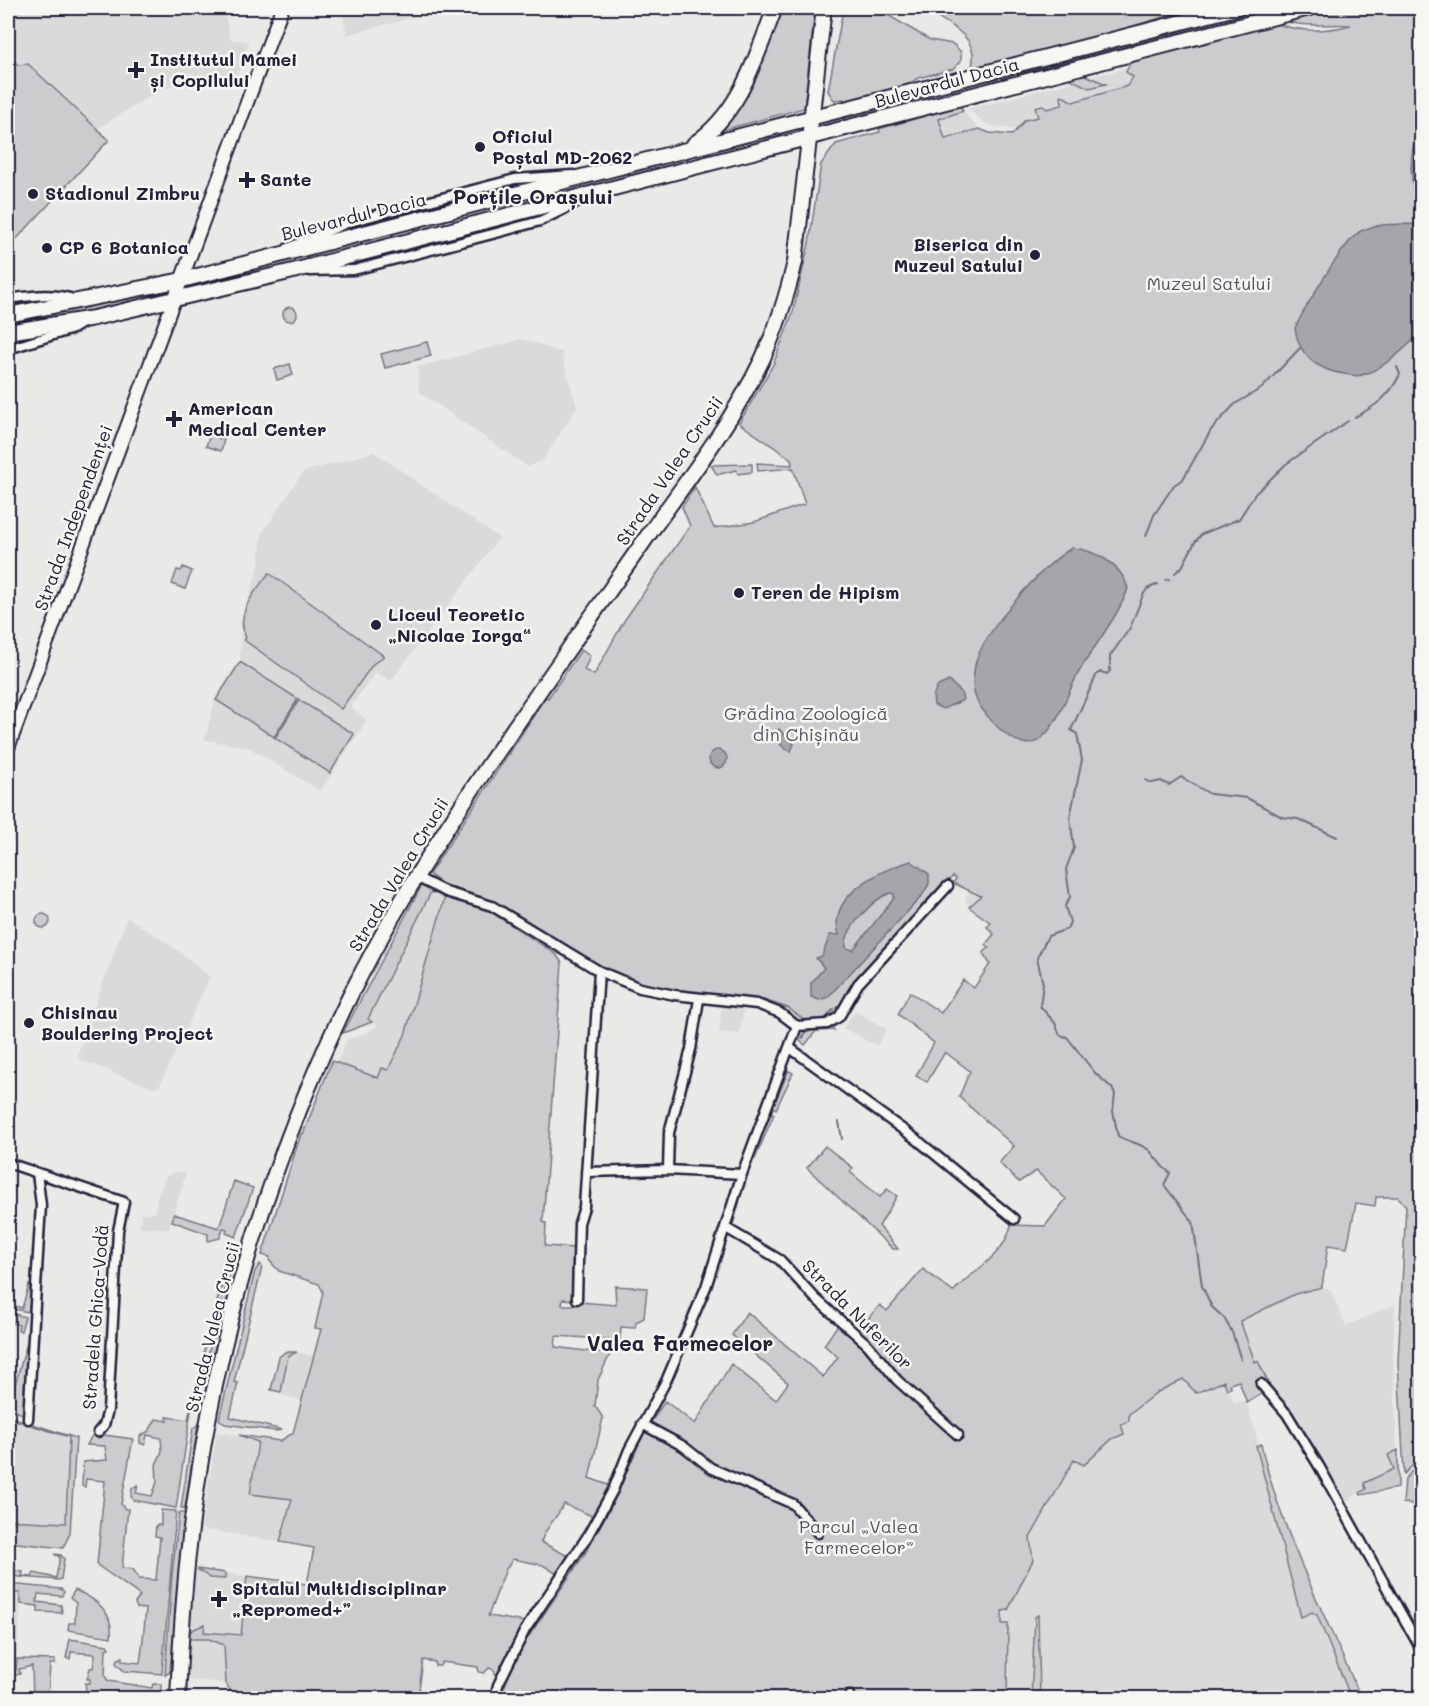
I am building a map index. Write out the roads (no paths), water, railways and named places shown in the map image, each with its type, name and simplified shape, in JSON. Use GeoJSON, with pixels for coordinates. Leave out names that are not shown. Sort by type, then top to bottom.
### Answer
{"type":"FeatureCollection","features":[{"type":"Feature","properties":{"kind":"main road","name":"Strada Independenței"},"geometry":{"type":"LineString","coordinates":[[8,748],[282,8]]}},
{"type":"Feature","properties":{"kind":"main road"},"geometry":{"type":"LineString","coordinates":[[691,168],[688,148],[715,129],[733,107],[775,8]]}},
{"type":"Feature","properties":{"kind":"main road","name":"Strada Valea Crucii"},"geometry":{"type":"LineString","coordinates":[[178,1698],[185,1584],[195,1500],[214,1391],[240,1284],[267,1198],[310,1085],[346,1005],[416,877],[511,732],[705,456],[761,362],[785,302],[795,262],[811,139],[824,8]]}},
{"type":"Feature","properties":{"kind":"main road","name":"Bulevardul Dacia"},"geometry":{"type":"LineString","coordinates":[[8,315],[182,280],[1236,8]]}},
{"type":"Feature","properties":{"kind":"main road","name":"Bulevardul Dacia"},"geometry":{"type":"LineString","coordinates":[[8,332],[90,318],[289,272],[811,139],[1309,8]]}},
{"type":"Feature","properties":{"kind":"main road"},"geometry":{"type":"LineString","coordinates":[[1170,25],[1173,42]]}},
{"type":"Feature","properties":{"kind":"street","name":"Bulevardul Dacia"},"geometry":{"type":"LineString","coordinates":[[8,299],[56,296],[79,301]]}},
{"type":"Feature","properties":{"kind":"street","name":"Bulevardul Dacia"},"geometry":{"type":"LineString","coordinates":[[8,348],[73,329],[90,318]]}},
{"type":"Feature","properties":{"kind":"street"},"geometry":{"type":"LineString","coordinates":[[416,877],[446,892],[492,906],[599,971],[640,988],[699,999],[757,1004],[780,1013],[797,1026],[827,1024],[839,1017],[858,984],[948,886]]}},
{"type":"Feature","properties":{"kind":"street"},"geometry":{"type":"LineString","coordinates":[[577,1299],[579,1223],[584,1207],[599,971]]}},
{"type":"Feature","properties":{"kind":"street"},"geometry":{"type":"LineString","coordinates":[[668,1170],[669,1133],[691,1049],[699,999]]}},
{"type":"Feature","properties":{"kind":"street"},"geometry":{"type":"LineString","coordinates":[[495,1698],[498,1685],[525,1630],[535,1612],[568,1568],[592,1528],[666,1381],[686,1335],[726,1228],[742,1174],[797,1026]]}},
{"type":"Feature","properties":{"kind":"street"},"geometry":{"type":"LineString","coordinates":[[790,1048],[852,1090],[1014,1219]]}},
{"type":"Feature","properties":{"kind":"street"},"geometry":{"type":"LineString","coordinates":[[8,1163],[37,1173],[40,1188],[28,1419]]}},
{"type":"Feature","properties":{"kind":"street"},"geometry":{"type":"LineString","coordinates":[[586,1172],[668,1170],[742,1174]]}},
{"type":"Feature","properties":{"kind":"street","name":"Stradela Ghica-Vodă"},"geometry":{"type":"LineString","coordinates":[[37,1173],[124,1202],[117,1231],[108,1410],[104,1425],[98,1432]]}},
{"type":"Feature","properties":{"kind":"street","name":"Strada Nuferilor"},"geometry":{"type":"LineString","coordinates":[[726,1228],[738,1233],[780,1260],[815,1298],[868,1345],[915,1398],[958,1435]]}},
{"type":"Feature","properties":{"kind":"street"},"geometry":{"type":"LineString","coordinates":[[1261,1384],[1287,1414],[1319,1466],[1422,1651]]}},
{"type":"Feature","properties":{"kind":"street"},"geometry":{"type":"LineString","coordinates":[[642,1425],[683,1446],[711,1468],[793,1504],[818,1533]]}},
{"type":"Feature","properties":{"kind":"waterway"},"geometry":{"type":"LineString","coordinates":[[1146,536],[1154,515],[1174,485],[1183,479],[1211,430],[1235,404],[1262,388],[1300,348]]}},
{"type":"Feature","properties":{"kind":"waterway"},"geometry":{"type":"LineString","coordinates":[[1355,417],[1387,394],[1400,374],[1397,367]]}},
{"type":"Feature","properties":{"kind":"waterway"},"geometry":{"type":"LineString","coordinates":[[1175,573],[1182,567],[1195,542],[1202,534],[1239,519],[1255,494],[1286,464],[1348,421]]}},
{"type":"Feature","properties":{"kind":"waterway"},"geometry":{"type":"LineString","coordinates":[[1158,584],[1147,589],[1143,595],[1130,628],[1110,656],[1110,671],[1107,674],[1101,672],[1097,674],[1071,730],[1077,734],[1082,760],[1070,817],[1074,848],[1066,869],[1070,897],[1065,906],[1070,922],[1067,929],[1048,936],[1037,958],[1043,984],[1040,1006],[1055,1023],[1060,1035],[1067,1037],[1095,1073],[1112,1088],[1115,1094],[1113,1111],[1118,1136],[1146,1148],[1170,1173],[1164,1185],[1193,1222],[1202,1286],[1212,1307],[1224,1318],[1232,1332],[1241,1360]]}},
{"type":"Feature","properties":{"kind":"waterway"},"geometry":{"type":"LineString","coordinates":[[1145,780],[1152,783],[1161,781],[1169,785],[1181,777],[1210,794],[1247,798],[1282,817],[1298,819],[1337,837]]}},
{"type":"Feature","properties":{"kind":"waterway"},"geometry":{"type":"LineString","coordinates":[[823,1021],[834,1009]]}},
{"type":"Feature","properties":{"kind":"waterway"},"geometry":{"type":"LineString","coordinates":[[803,1038],[805,1033],[815,1029]]}},
{"type":"Feature","properties":{"kind":"waterway"},"geometry":{"type":"LineString","coordinates":[[774,1104],[788,1071]]}},
{"type":"Feature","properties":{"kind":"waterway"},"geometry":{"type":"LineString","coordinates":[[754,1155],[770,1113]]}},
{"type":"Feature","properties":{"kind":"waterway"},"geometry":{"type":"LineString","coordinates":[[839,1122],[842,1139]]}},
{"type":"Feature","properties":{"kind":"waterway"},"geometry":{"type":"LineString","coordinates":[[742,1189],[750,1165]]}},
{"type":"Feature","properties":{"kind":"waterway"},"geometry":{"type":"LineString","coordinates":[[733,1224],[739,1202]]}},
{"type":"Feature","properties":{"kind":"place","name":"Institutul Mamei și Copilului"},"geometry":{"type":"Point","coordinates":[136,70]}},
{"type":"Feature","properties":{"kind":"place","name":"Oficiul Poștal MD-2062"},"geometry":{"type":"Point","coordinates":[480,147]}},
{"type":"Feature","properties":{"kind":"place","name":"Sante"},"geometry":{"type":"Point","coordinates":[247,180]}},
{"type":"Feature","properties":{"kind":"place","name":"Stadionul Zimbru"},"geometry":{"type":"Point","coordinates":[33,194]}},
{"type":"Feature","properties":{"kind":"place","name":"CP 6 Botanica"},"geometry":{"type":"Point","coordinates":[47,248]}},
{"type":"Feature","properties":{"kind":"place","name":"Biserica din Muzeul Satului"},"geometry":{"type":"Point","coordinates":[1035,255]}},
{"type":"Feature","properties":{"kind":"place","name":"American Medical Center"},"geometry":{"type":"Point","coordinates":[174,419]}},
{"type":"Feature","properties":{"kind":"place","name":"Teren de Hipism"},"geometry":{"type":"Point","coordinates":[739,593]}},
{"type":"Feature","properties":{"kind":"place","name":"Liceul Teoretic „Nicolae Iorga“"},"geometry":{"type":"Point","coordinates":[376,625]}},
{"type":"Feature","properties":{"kind":"place","name":"Chisinau Bouldering Project"},"geometry":{"type":"Point","coordinates":[29,1023]}},
{"type":"Feature","properties":{"kind":"place","name":"Spitalul Multidisciplinar „Repromed+”"},"geometry":{"type":"Point","coordinates":[219,1599]}},
{"type":"Feature","properties":{"kind":"district","name":"Porțile Orașului"},"geometry":{"type":"Point","coordinates":[533,197]}},
{"type":"Feature","properties":{"kind":"district","name":"Valea Farmecelor"},"geometry":{"type":"Point","coordinates":[680,1344]}},
{"type":"Feature","properties":{"kind":"park label","name":"Muzeul Satului"},"geometry":{"type":"Point","coordinates":[1209,284]}},
{"type":"Feature","properties":{"kind":"park label","name":"Grădina Zoologică din Chișinău"},"geometry":{"type":"Point","coordinates":[806,724]}},
{"type":"Feature","properties":{"kind":"park label","name":"Parcul „Valea Farmecelor”"},"geometry":{"type":"Point","coordinates":[859,1537]}}]}
